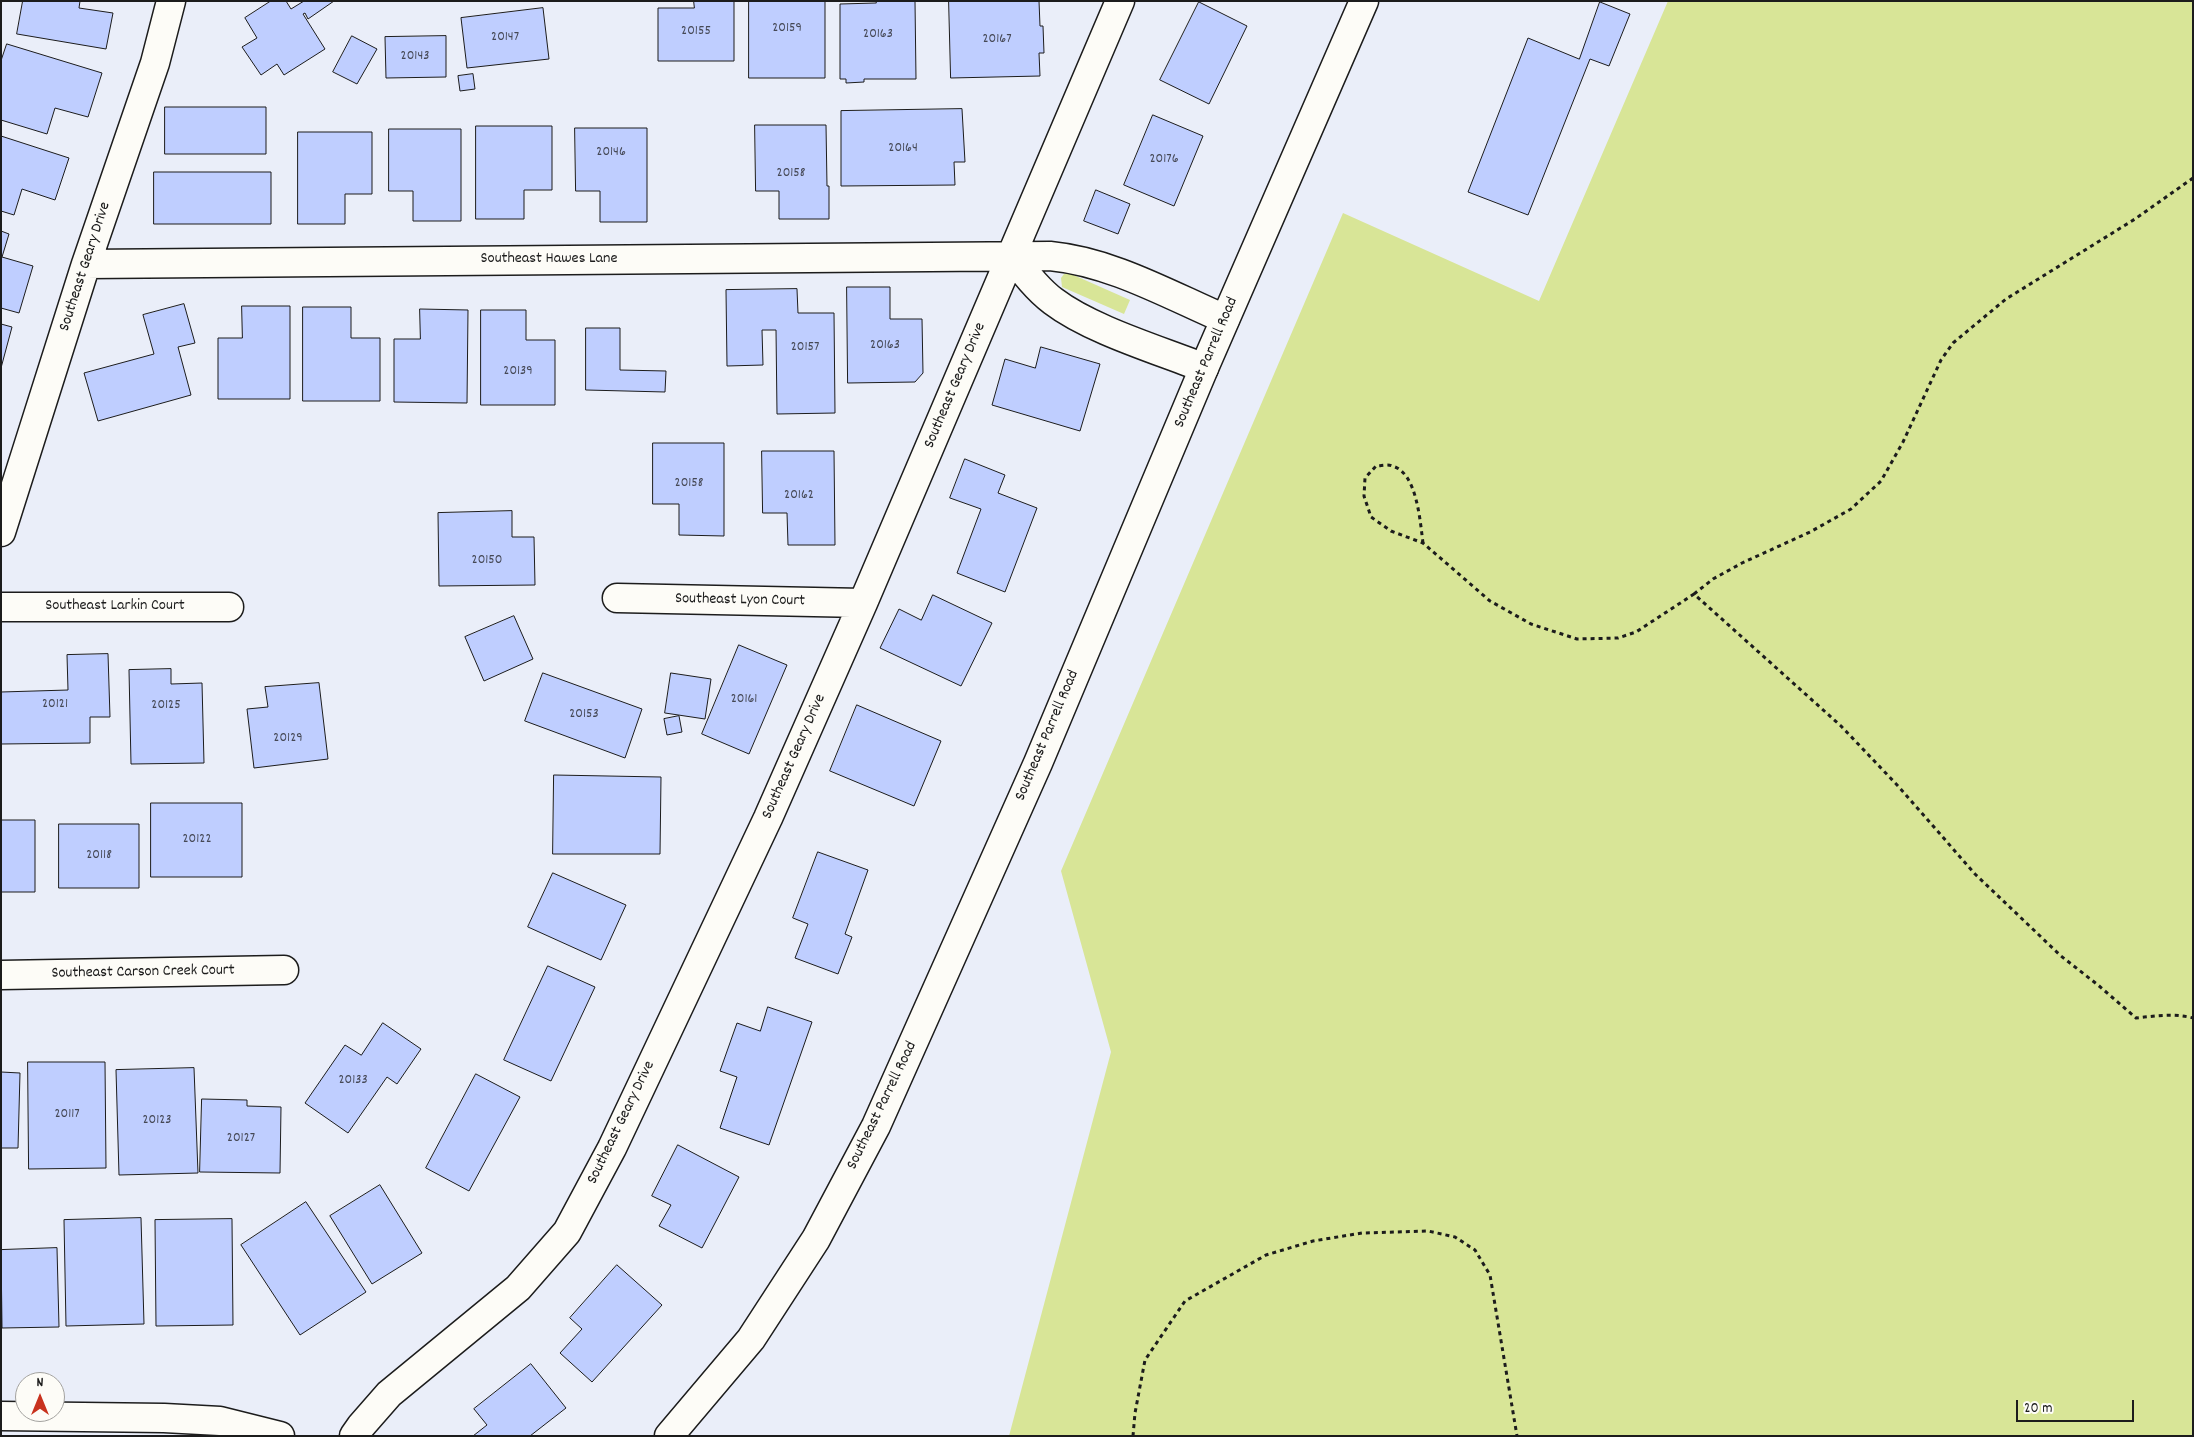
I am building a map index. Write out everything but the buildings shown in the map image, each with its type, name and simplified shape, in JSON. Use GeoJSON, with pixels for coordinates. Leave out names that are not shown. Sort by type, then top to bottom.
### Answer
{"type":"FeatureCollection","features":[{"type":"Feature","properties":{"kind":"street","name":"Southeast Geary Drive"},"geometry":{"type":"LineString","coordinates":[[1,532],[86,264],[155,63],[171,1]]}},
{"type":"Feature","properties":{"kind":"street","name":"Southeast Geary Drive"},"geometry":{"type":"LineString","coordinates":[[354,1436],[389,1394],[518,1288],[567,1232],[612,1148],[760,836],[863,603],[1120,1]]}},
{"type":"Feature","properties":{"kind":"street","name":"Southeast Parrell Road"},"geometry":{"type":"LineString","coordinates":[[669,1436],[751,1339],[816,1239],[876,1126],[1038,763],[1204,368],[1364,1]]}},
{"type":"Feature","properties":{"kind":"street","name":"Southeast Hawes Lane"},"geometry":{"type":"LineString","coordinates":[[86,264],[1012,256],[1068,258],[1100,266],[1225,319]]}},
{"type":"Feature","properties":{"kind":"street"},"geometry":{"type":"LineString","coordinates":[[1012,256],[1042,290],[1064,308],[1101,327],[1204,368]]}},
{"type":"Feature","properties":{"kind":"street","name":"Southeast Lyon Court"},"geometry":{"type":"LineString","coordinates":[[617,598],[863,603]]}},
{"type":"Feature","properties":{"kind":"street","name":"Southeast Larkin Court"},"geometry":{"type":"LineString","coordinates":[[1,607],[229,607]]}},
{"type":"Feature","properties":{"kind":"street","name":"Southeast Carson Creek Court"},"geometry":{"type":"LineString","coordinates":[[1,975],[284,970]]}},
{"type":"Feature","properties":{"kind":"street"},"geometry":{"type":"LineString","coordinates":[[1,1416],[164,1418],[220,1421],[280,1436]]}},
{"type":"Feature","properties":{"kind":"path"},"geometry":{"type":"LineString","coordinates":[[1423,543],[1417,504],[1408,475],[1392,466],[1376,466],[1365,478],[1364,496],[1371,517],[1391,531],[1423,543],[1490,601],[1531,624],[1577,639],[1618,638],[1636,632],[1694,594],[1713,579],[1810,532],[1851,509],[1881,481],[1903,442],[1941,360],[1953,343],[2006,299],[2135,219],[2193,178]]}},
{"type":"Feature","properties":{"kind":"path"},"geometry":{"type":"LineString","coordinates":[[1694,594],[1841,726],[1900,787],[1975,874],[2061,956],[2136,1018],[2160,1015],[2193,1018]]}},
{"type":"Feature","properties":{"kind":"path"},"geometry":{"type":"LineString","coordinates":[[1133,1436],[1134,1413],[1145,1360],[1185,1301],[1266,1255],[1313,1241],[1362,1233],[1428,1231],[1455,1237],[1475,1250],[1490,1275],[1517,1436]]}},
{"type":"Feature","properties":{"kind":"green space"},"geometry":{"type":"Polygon","coordinates":[[[1668,1],[2193,1],[2193,1436],[1009,1436],[1111,1052],[1061,871],[1343,213],[1539,301],[1668,1]]]}},
{"type":"Feature","properties":{"kind":"green space"},"geometry":{"type":"Polygon","coordinates":[[[1069,273],[1130,300],[1124,314],[1062,287],[1061,278],[1064,274],[1069,273]]]}}]}
